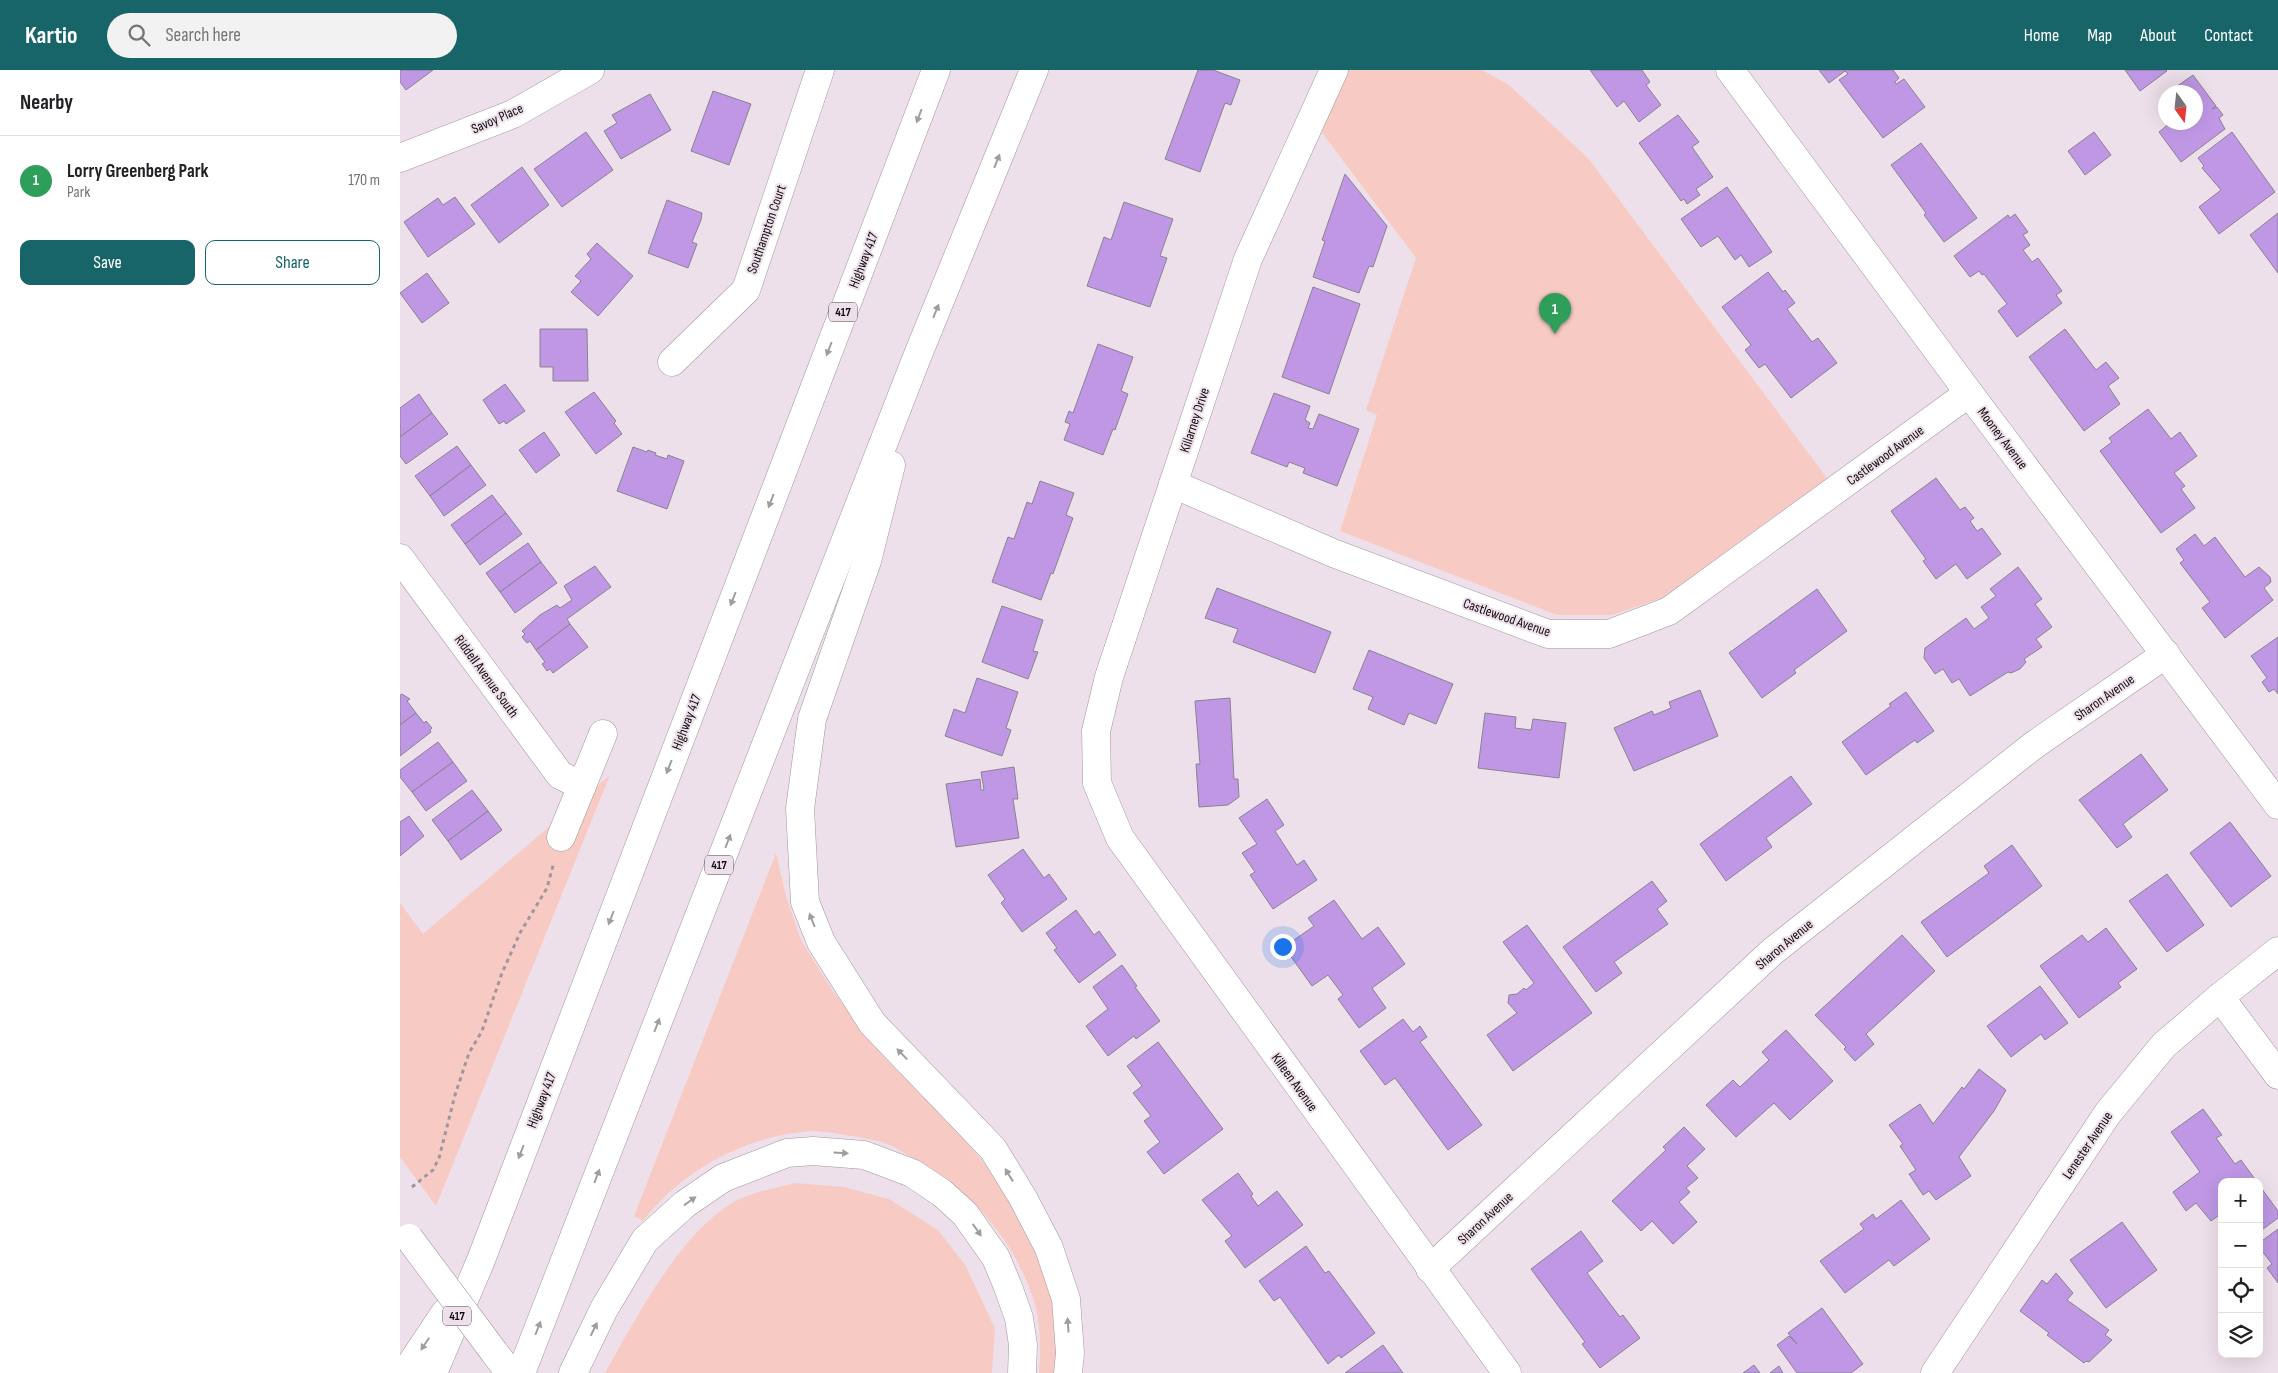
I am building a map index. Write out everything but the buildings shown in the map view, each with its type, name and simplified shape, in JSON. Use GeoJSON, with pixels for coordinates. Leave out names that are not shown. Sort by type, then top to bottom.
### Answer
{"type":"FeatureCollection","features":[{"type":"Feature","properties":{"kind":"main road","name":"Savoy Place"},"geometry":{"type":"LineString","coordinates":[[400,158],[513,114],[590,70]]}},
{"type":"Feature","properties":{"kind":"main road","name":"Southampton Court"},"geometry":{"type":"LineString","coordinates":[[672,362],[746,290],[819,70]]}},
{"type":"Feature","properties":{"kind":"main road","name":"Highway 417"},"geometry":{"type":"LineString","coordinates":[[433,1373],[481,1260],[936,70]]}},
{"type":"Feature","properties":{"kind":"main road","name":"417"},"geometry":{"type":"LineString","coordinates":[[521,1373],[917,357],[1034,70]]}},
{"type":"Feature","properties":{"kind":"main road","name":"Killarney Drive"},"geometry":{"type":"LineString","coordinates":[[1097,783],[1096,731],[1108,677],[1248,259],[1334,70]]}},
{"type":"Feature","properties":{"kind":"main road","name":"Mooney Avenue"},"geometry":{"type":"LineString","coordinates":[[1730,70],[1969,393],[2278,804]]}},
{"type":"Feature","properties":{"kind":"main road"},"geometry":{"type":"LineString","coordinates":[[917,357],[867,562],[812,719],[800,809],[805,902],[821,942],[872,1023],[993,1149],[1023,1198],[1049,1248],[1066,1299],[1070,1353],[1068,1373]]}},
{"type":"Feature","properties":{"kind":"main road","name":"Castlewood Avenue"},"geometry":{"type":"LineString","coordinates":[[1174,484],[1334,553],[1548,634],[1609,634],[1669,611],[1969,393]]}},
{"type":"Feature","properties":{"kind":"main road","name":"Riddell Avenue South"},"geometry":{"type":"LineString","coordinates":[[400,558],[560,775],[582,786]]}},
{"type":"Feature","properties":{"kind":"main road","name":"Sharon Avenue"},"geometry":{"type":"LineString","coordinates":[[1430,1268],[1773,951],[2034,745],[2166,654]]}},
{"type":"Feature","properties":{"kind":"main road"},"geometry":{"type":"LineString","coordinates":[[561,837],[603,734]]}},
{"type":"Feature","properties":{"kind":"main road","name":"Killeen Avenue"},"geometry":{"type":"LineString","coordinates":[[1097,783],[1120,838],[1507,1373]]}},
{"type":"Feature","properties":{"kind":"main road","name":"Lenester Avenue"},"geometry":{"type":"LineString","coordinates":[[1942,1370],[2108,1113],[2164,1045],[2278,951]]}},
{"type":"Feature","properties":{"kind":"main road"},"geometry":{"type":"LineString","coordinates":[[2220,997],[2278,1075]]}},
{"type":"Feature","properties":{"kind":"main road"},"geometry":{"type":"LineString","coordinates":[[573,1373],[604,1309],[645,1240],[685,1204],[723,1178],[787,1153],[813,1151],[864,1155],[912,1173],[942,1193],[965,1214],[996,1258],[1008,1287],[1019,1318],[1023,1345],[1022,1373]]}},
{"type":"Feature","properties":{"kind":"main road"},"geometry":{"type":"LineString","coordinates":[[404,1232],[510,1373]]}},
{"type":"Feature","properties":{"kind":"main road"},"geometry":{"type":"LineString","coordinates":[[405,1373],[481,1260]]}},
{"type":"Feature","properties":{"kind":"path"},"geometry":{"type":"LineString","coordinates":[[412,1187],[433,1170],[439,1158],[455,1095],[469,1053],[482,1031],[502,973],[520,933],[547,888],[561,837]]}},
{"type":"Feature","properties":{"kind":"shaded area"},"geometry":{"type":"Polygon","coordinates":[[[1349,70],[1482,70],[1509,85],[1588,158],[1827,478],[1662,598],[1612,615],[1557,615],[1340,531],[1377,415],[1366,410],[1416,258],[1320,130],[1349,70]]]}},
{"type":"Feature","properties":{"kind":"shaded area"},"geometry":{"type":"Polygon","coordinates":[[[610,775],[436,1206],[400,1157],[400,903],[423,934],[610,775]]]}},
{"type":"Feature","properties":{"kind":"shaded area"},"geometry":{"type":"Polygon","coordinates":[[[776,853],[786,896],[801,940],[832,990],[883,1056],[958,1132],[1005,1188],[1023,1216],[1058,1310],[1058,1373],[1039,1373],[1040,1336],[1036,1307],[1025,1276],[1001,1235],[970,1199],[952,1184],[933,1170],[883,1142],[812,1131],[764,1140],[718,1158],[696,1171],[677,1186],[643,1221],[634,1216],[776,853]]]}},
{"type":"Feature","properties":{"kind":"shaded area"},"geometry":{"type":"Polygon","coordinates":[[[795,1183],[844,1187],[889,1199],[938,1230],[966,1266],[995,1329],[992,1373],[605,1373],[662,1276],[699,1230],[719,1212],[746,1196],[795,1183]]]}},
{"type":"Feature","properties":{"kind":"place","name":"Lorry Greenberg Park"},"geometry":{"type":"Point","coordinates":[1555,334]}}]}
